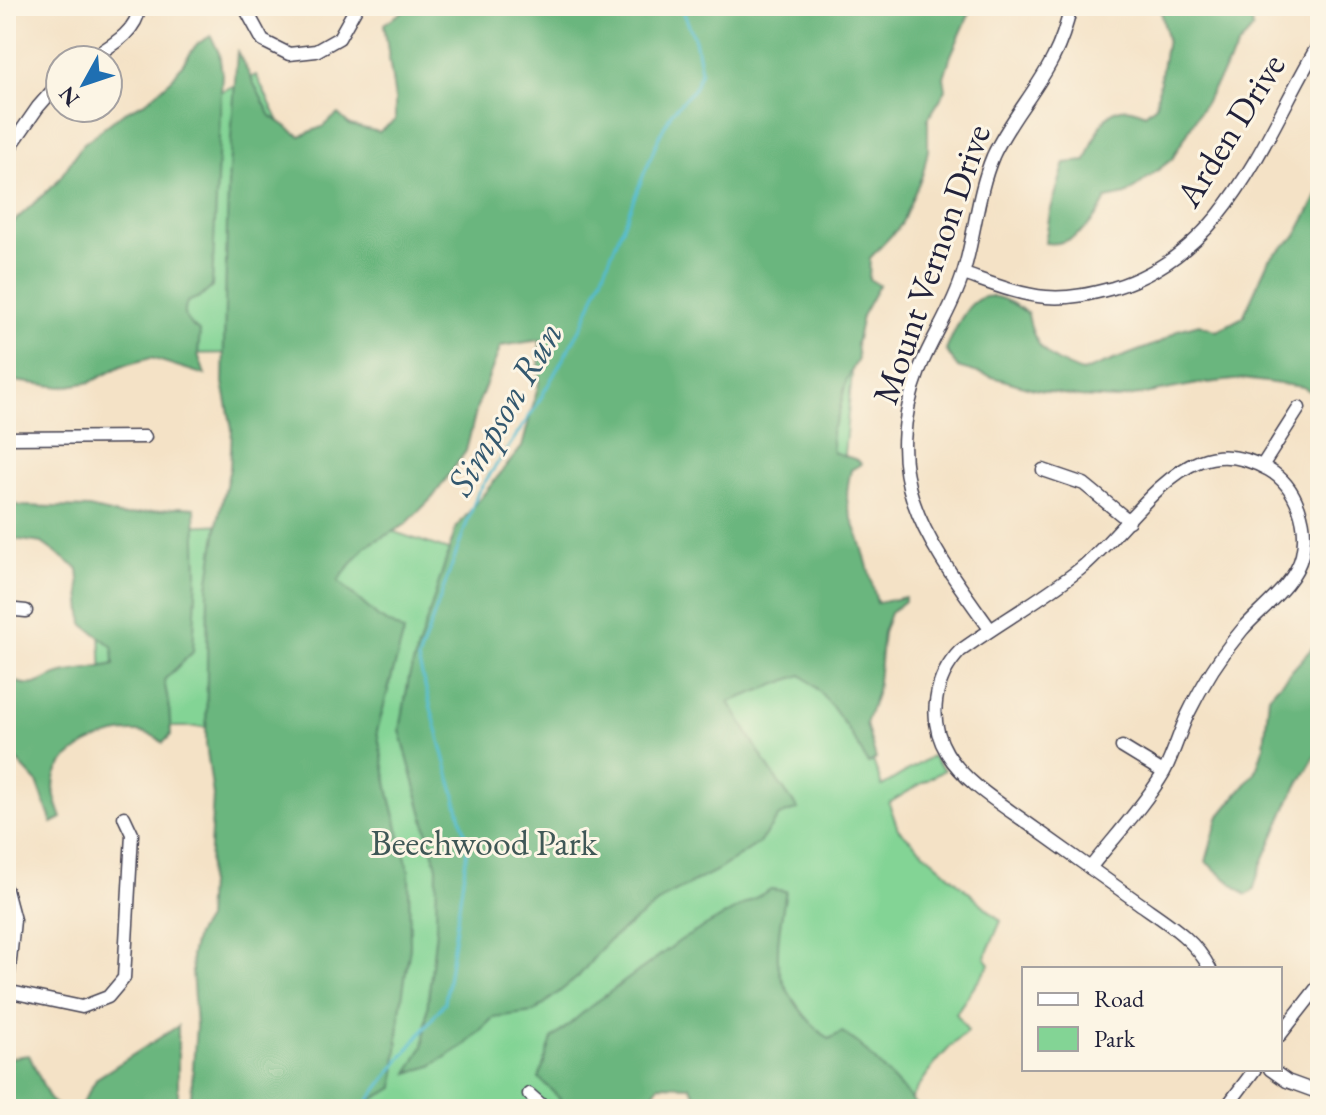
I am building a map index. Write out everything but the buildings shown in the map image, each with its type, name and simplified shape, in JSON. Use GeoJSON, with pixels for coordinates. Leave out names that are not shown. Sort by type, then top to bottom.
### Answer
{"type":"FeatureCollection","features":[{"type":"Feature","properties":{"kind":"street"},"geometry":{"type":"LineString","coordinates":[[114,44],[122,39],[138,16],[140,6]]}},
{"type":"Feature","properties":{"kind":"street"},"geometry":{"type":"LineString","coordinates":[[244,6],[263,41],[289,54],[316,51],[339,38],[357,6]]}},
{"type":"Feature","properties":{"kind":"street","name":"Mount Vernon Drive"},"geometry":{"type":"LineString","coordinates":[[990,629],[928,539],[917,515],[904,471],[908,408],[921,367],[964,274],[978,201],[993,156],[1052,60],[1071,6]]}},
{"type":"Feature","properties":{"kind":"street","name":"Arden Drive"},"geometry":{"type":"LineString","coordinates":[[964,274],[1046,297],[1086,296],[1131,282],[1163,266],[1220,216],[1273,131],[1320,42]]}},
{"type":"Feature","properties":{"kind":"street"},"geometry":{"type":"LineString","coordinates":[[6,153],[44,100]]}},
{"type":"Feature","properties":{"kind":"street"},"geometry":{"type":"LineString","coordinates":[[1262,466],[1299,408]]}},
{"type":"Feature","properties":{"kind":"street"},"geometry":{"type":"LineString","coordinates":[[6,438],[145,437]]}},
{"type":"Feature","properties":{"kind":"street"},"geometry":{"type":"LineString","coordinates":[[1090,868],[1163,772],[1208,674],[1241,631],[1295,573],[1302,556],[1304,537],[1301,515],[1281,477],[1262,466],[1219,455],[1179,471],[1078,571],[960,651],[947,664],[936,698],[938,733],[948,754],[982,790],[1090,868],[1180,932],[1194,945],[1209,967]]}},
{"type":"Feature","properties":{"kind":"street"},"geometry":{"type":"LineString","coordinates":[[1043,470],[1084,484],[1129,521]]}},
{"type":"Feature","properties":{"kind":"street"},"geometry":{"type":"LineString","coordinates":[[6,609],[26,611]]}},
{"type":"Feature","properties":{"kind":"street"},"geometry":{"type":"LineString","coordinates":[[1122,747],[1163,772]]}},
{"type":"Feature","properties":{"kind":"street"},"geometry":{"type":"LineString","coordinates":[[6,890],[14,920],[7,990],[82,1007],[108,997],[124,978],[132,834],[124,817]]}},
{"type":"Feature","properties":{"kind":"street"},"geometry":{"type":"LineString","coordinates":[[1282,1032],[1320,984]]}},
{"type":"Feature","properties":{"kind":"street"},"geometry":{"type":"LineString","coordinates":[[1225,1109],[1254,1071]]}},
{"type":"Feature","properties":{"kind":"street"},"geometry":{"type":"LineString","coordinates":[[1273,1071],[1287,1081],[1320,1093]]}},
{"type":"Feature","properties":{"kind":"street"},"geometry":{"type":"LineString","coordinates":[[529,1094],[546,1109]]}},
{"type":"Feature","properties":{"kind":"green space"},"geometry":{"type":"Polygon","coordinates":[[[405,6],[973,6],[951,55],[944,77],[946,90],[928,119],[928,150],[923,173],[901,225],[870,258],[869,279],[879,285],[862,316],[856,344],[858,359],[847,379],[838,417],[831,431],[833,452],[858,460],[861,464],[851,470],[847,500],[877,603],[905,597],[905,601],[890,613],[883,633],[877,691],[866,724],[876,759],[868,764],[829,703],[801,675],[729,702],[798,809],[779,816],[759,843],[718,870],[667,896],[606,943],[578,977],[534,1012],[494,1017],[465,1045],[431,1066],[408,1073],[423,1046],[436,929],[437,867],[400,730],[409,677],[456,528],[522,447],[539,383],[540,340],[501,346],[477,407],[466,451],[433,497],[405,525],[366,546],[338,581],[378,617],[404,632],[377,731],[409,871],[410,947],[400,1011],[394,1088],[355,1109],[190,1109],[196,1026],[191,956],[196,935],[206,919],[213,795],[206,744],[208,587],[230,468],[232,429],[223,383],[228,184],[237,51],[271,116],[300,136],[322,127],[338,114],[350,125],[379,132],[395,120],[384,24],[405,10],[405,6]]]}},
{"type":"Feature","properties":{"kind":"green space"},"geometry":{"type":"Polygon","coordinates":[[[1160,6],[1256,6],[1251,12],[1253,29],[1239,45],[1172,159],[1126,195],[1106,199],[1090,224],[1074,237],[1045,243],[1050,212],[1065,163],[1086,161],[1099,129],[1112,113],[1132,109],[1145,114],[1156,105],[1167,39],[1160,6]]]}},
{"type":"Feature","properties":{"kind":"green space"},"geometry":{"type":"Polygon","coordinates":[[[211,36],[219,53],[222,73],[212,287],[202,296],[187,302],[185,312],[189,323],[200,332],[198,354],[205,375],[151,358],[121,366],[91,382],[62,387],[6,380],[6,229],[57,182],[83,144],[109,124],[124,124],[124,112],[147,101],[171,80],[197,44],[211,36]]]}},
{"type":"Feature","properties":{"kind":"green space","name":"Beechwood Park"},"geometry":{"type":"Polygon","coordinates":[[[256,75],[426,418],[367,523],[691,631],[853,362],[839,506],[861,727],[882,786],[932,756],[944,770],[889,803],[898,829],[1001,921],[985,957],[990,964],[956,1013],[968,1031],[933,1067],[906,1109],[719,1075],[653,1082],[630,1109],[558,1109],[547,1101],[540,1109],[213,1109],[222,727],[104,727],[96,530],[250,523],[249,353],[6,356],[116,142],[256,75]]]}},
{"type":"Feature","properties":{"kind":"green space"},"geometry":{"type":"Polygon","coordinates":[[[1320,191],[1320,398],[1303,387],[1243,379],[1117,399],[1079,397],[1034,389],[957,367],[946,350],[968,309],[985,297],[997,297],[1028,314],[1034,336],[1045,352],[1060,363],[1082,372],[1159,343],[1178,330],[1199,324],[1217,331],[1243,317],[1269,259],[1296,236],[1320,191]]]}},
{"type":"Feature","properties":{"kind":"green space"},"geometry":{"type":"Polygon","coordinates":[[[6,502],[21,506],[89,508],[123,516],[180,507],[195,508],[197,574],[193,652],[164,680],[171,735],[163,743],[152,735],[121,733],[104,737],[74,753],[56,775],[54,792],[62,818],[52,823],[37,782],[6,749],[6,677],[33,684],[58,674],[114,664],[113,647],[83,624],[78,569],[42,543],[6,538],[6,502]]]}},
{"type":"Feature","properties":{"kind":"green space"},"geometry":{"type":"Polygon","coordinates":[[[1320,639],[1320,748],[1290,799],[1253,891],[1246,895],[1206,862],[1218,818],[1255,773],[1264,746],[1269,696],[1320,639]]]}},
{"type":"Feature","properties":{"kind":"green space"},"geometry":{"type":"Polygon","coordinates":[[[771,889],[786,891],[778,961],[784,982],[796,1004],[829,1039],[842,1032],[859,1044],[921,1109],[705,1109],[690,1086],[659,1085],[640,1109],[570,1109],[539,1078],[552,1039],[591,1006],[681,940],[771,889]]]}},
{"type":"Feature","properties":{"kind":"green space"},"geometry":{"type":"Polygon","coordinates":[[[178,1026],[178,1109],[66,1109],[81,1105],[97,1078],[178,1026]]]}},
{"type":"Feature","properties":{"kind":"green space"},"geometry":{"type":"Polygon","coordinates":[[[29,1055],[50,1100],[63,1109],[6,1109],[6,1058],[29,1055]]]}},
{"type":"Feature","properties":{"kind":"waterway","name":"Simpson Run"},"geometry":{"type":"LineString","coordinates":[[362,1109],[445,1002],[468,844],[418,660],[478,492],[535,408],[583,324],[659,137],[672,112],[694,89],[701,71],[695,40],[681,6]]}}]}
